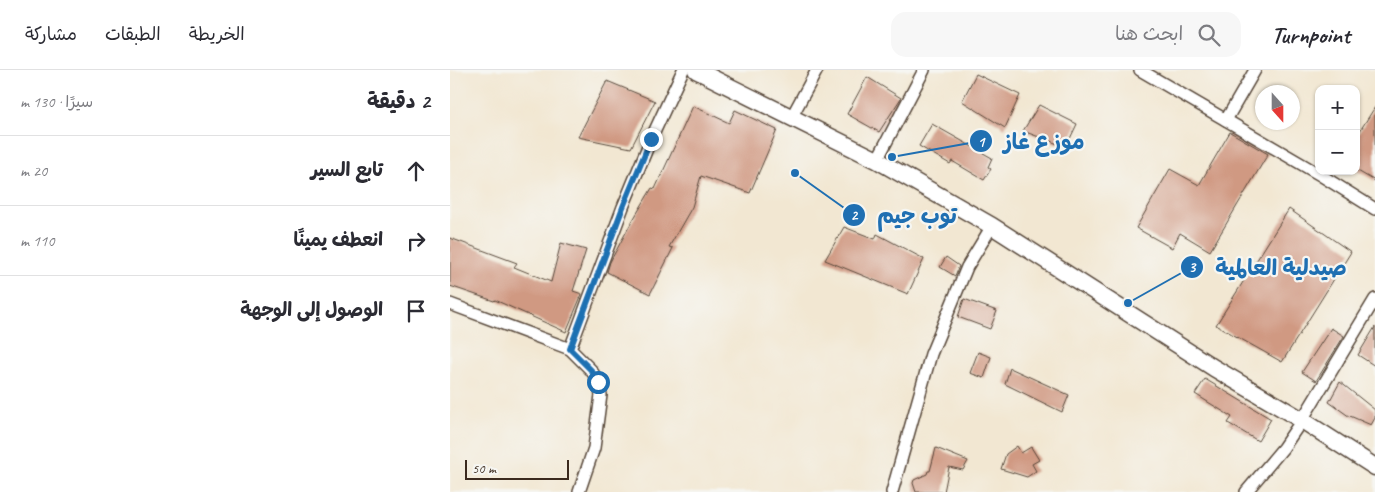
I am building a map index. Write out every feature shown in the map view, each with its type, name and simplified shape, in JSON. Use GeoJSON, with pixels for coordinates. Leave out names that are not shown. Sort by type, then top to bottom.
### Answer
{"type":"FeatureCollection","features":[{"type":"Feature","properties":{"kind":"street"},"geometry":{"type":"LineString","coordinates":[[570,349],[623,207],[651,139],[683,70]]}},
{"type":"Feature","properties":{"kind":"street"},"geometry":{"type":"LineString","coordinates":[[791,118],[817,70]]}},
{"type":"Feature","properties":{"kind":"street"},"geometry":{"type":"LineString","coordinates":[[877,160],[924,70]]}},
{"type":"Feature","properties":{"kind":"street"},"geometry":{"type":"LineString","coordinates":[[1140,70],[1375,209]]}},
{"type":"Feature","properties":{"kind":"street"},"geometry":{"type":"LineString","coordinates":[[1226,120],[1255,70]]}},
{"type":"Feature","properties":{"kind":"street"},"geometry":{"type":"LineString","coordinates":[[700,71],[877,160],[992,226],[1214,368],[1302,420],[1375,467]]}},
{"type":"Feature","properties":{"kind":"street"},"geometry":{"type":"LineString","coordinates":[[892,492],[931,354],[967,267],[992,226]]}},
{"type":"Feature","properties":{"kind":"street"},"geometry":{"type":"LineString","coordinates":[[1246,492],[1283,448],[1302,420],[1375,299]]}},
{"type":"Feature","properties":{"kind":"street"},"geometry":{"type":"LineString","coordinates":[[450,304],[570,349],[591,370],[598,382],[601,395],[594,448],[579,492]]}},
{"type":"Feature","properties":{"kind":"building"},"geometry":{"type":"Polygon","coordinates":[[[976,74],[1020,95],[1005,128],[962,101],[976,74]]]}},
{"type":"Feature","properties":{"kind":"building"},"geometry":{"type":"Polygon","coordinates":[[[867,77],[901,98],[879,132],[847,114],[867,77]]]}},
{"type":"Feature","properties":{"kind":"building"},"geometry":{"type":"Polygon","coordinates":[[[607,81],[655,101],[631,148],[578,137],[607,81]]]}},
{"type":"Feature","properties":{"kind":"building"},"geometry":{"type":"Polygon","coordinates":[[[1039,105],[1077,124],[1066,147],[1023,131],[1039,105]]]}},
{"type":"Feature","properties":{"kind":"building"},"geometry":{"type":"Polygon","coordinates":[[[693,106],[729,123],[735,110],[777,130],[750,193],[701,176],[692,207],[669,247],[673,248],[650,294],[607,272],[610,262],[630,225],[652,188],[655,189],[693,106]]]}},
{"type":"Feature","properties":{"kind":"building"},"geometry":{"type":"Polygon","coordinates":[[[1375,107],[1375,181],[1360,172],[1360,131],[1375,107]]]}},
{"type":"Feature","properties":{"kind":"building"},"geometry":{"type":"Polygon","coordinates":[[[932,124],[992,158],[988,167],[991,169],[984,180],[952,161],[950,164],[919,146],[932,124]]]}},
{"type":"Feature","properties":{"kind":"building"},"geometry":{"type":"Polygon","coordinates":[[[1230,132],[1268,154],[1210,251],[1180,233],[1172,248],[1136,228],[1170,169],[1199,185],[1230,132]]]}},
{"type":"Feature","properties":{"kind":"building"},"geometry":{"type":"Polygon","coordinates":[[[1289,209],[1351,252],[1282,362],[1216,325],[1289,209]]]}},
{"type":"Feature","properties":{"kind":"building"},"geometry":{"type":"Polygon","coordinates":[[[844,227],[875,239],[877,234],[924,259],[908,294],[825,260],[844,227]]]}},
{"type":"Feature","properties":{"kind":"building"},"geometry":{"type":"Polygon","coordinates":[[[450,238],[517,263],[514,267],[551,282],[561,243],[586,250],[573,291],[582,294],[566,332],[495,300],[450,286],[450,238]]]}},
{"type":"Feature","properties":{"kind":"building"},"geometry":{"type":"Polygon","coordinates":[[[946,257],[959,266],[955,276],[940,267],[946,257]]]}},
{"type":"Feature","properties":{"kind":"building"},"geometry":{"type":"Polygon","coordinates":[[[964,299],[997,311],[990,329],[958,317],[964,299]]]}},
{"type":"Feature","properties":{"kind":"building"},"geometry":{"type":"Polygon","coordinates":[[[1375,327],[1375,366],[1358,355],[1375,327]]]}},
{"type":"Feature","properties":{"kind":"building"},"geometry":{"type":"Polygon","coordinates":[[[1331,328],[1344,336],[1316,381],[1302,372],[1331,328]]]}},
{"type":"Feature","properties":{"kind":"building"},"geometry":{"type":"Polygon","coordinates":[[[978,352],[991,357],[984,378],[970,373],[978,352]]]}},
{"type":"Feature","properties":{"kind":"building"},"geometry":{"type":"Polygon","coordinates":[[[1010,368],[1069,395],[1062,412],[1005,384],[1010,368]]]}},
{"type":"Feature","properties":{"kind":"building"},"geometry":{"type":"Polygon","coordinates":[[[1205,379],[1271,419],[1258,441],[1228,423],[1232,417],[1195,394],[1205,379]]]}},
{"type":"Feature","properties":{"kind":"building"},"geometry":{"type":"Polygon","coordinates":[[[1340,382],[1375,410],[1375,418],[1371,425],[1350,417],[1329,402],[1340,382]]]}},
{"type":"Feature","properties":{"kind":"building"},"geometry":{"type":"Polygon","coordinates":[[[1017,446],[1021,453],[1031,447],[1039,460],[1032,464],[1036,471],[1027,477],[1001,469],[1006,454],[1017,446]]]}},
{"type":"Feature","properties":{"kind":"building"},"geometry":{"type":"Polygon","coordinates":[[[936,448],[968,461],[963,470],[949,467],[944,492],[916,492],[914,480],[930,471],[936,448]]]}},
{"type":"Feature","properties":{"kind":"place","name":"موزع غاز"},"geometry":{"type":"Point","coordinates":[892,157]}},
{"type":"Feature","properties":{"kind":"place","name":"توب جيم"},"geometry":{"type":"Point","coordinates":[795,173]}},
{"type":"Feature","properties":{"kind":"place","name":"صيدلية العالمية"},"geometry":{"type":"Point","coordinates":[1128,303]}},
{"type":"Feature","properties":{"kind":"route"},"geometry":{"type":"LineString","coordinates":[[598,382],[591,370],[570,349],[623,207],[651,139]]}}]}
